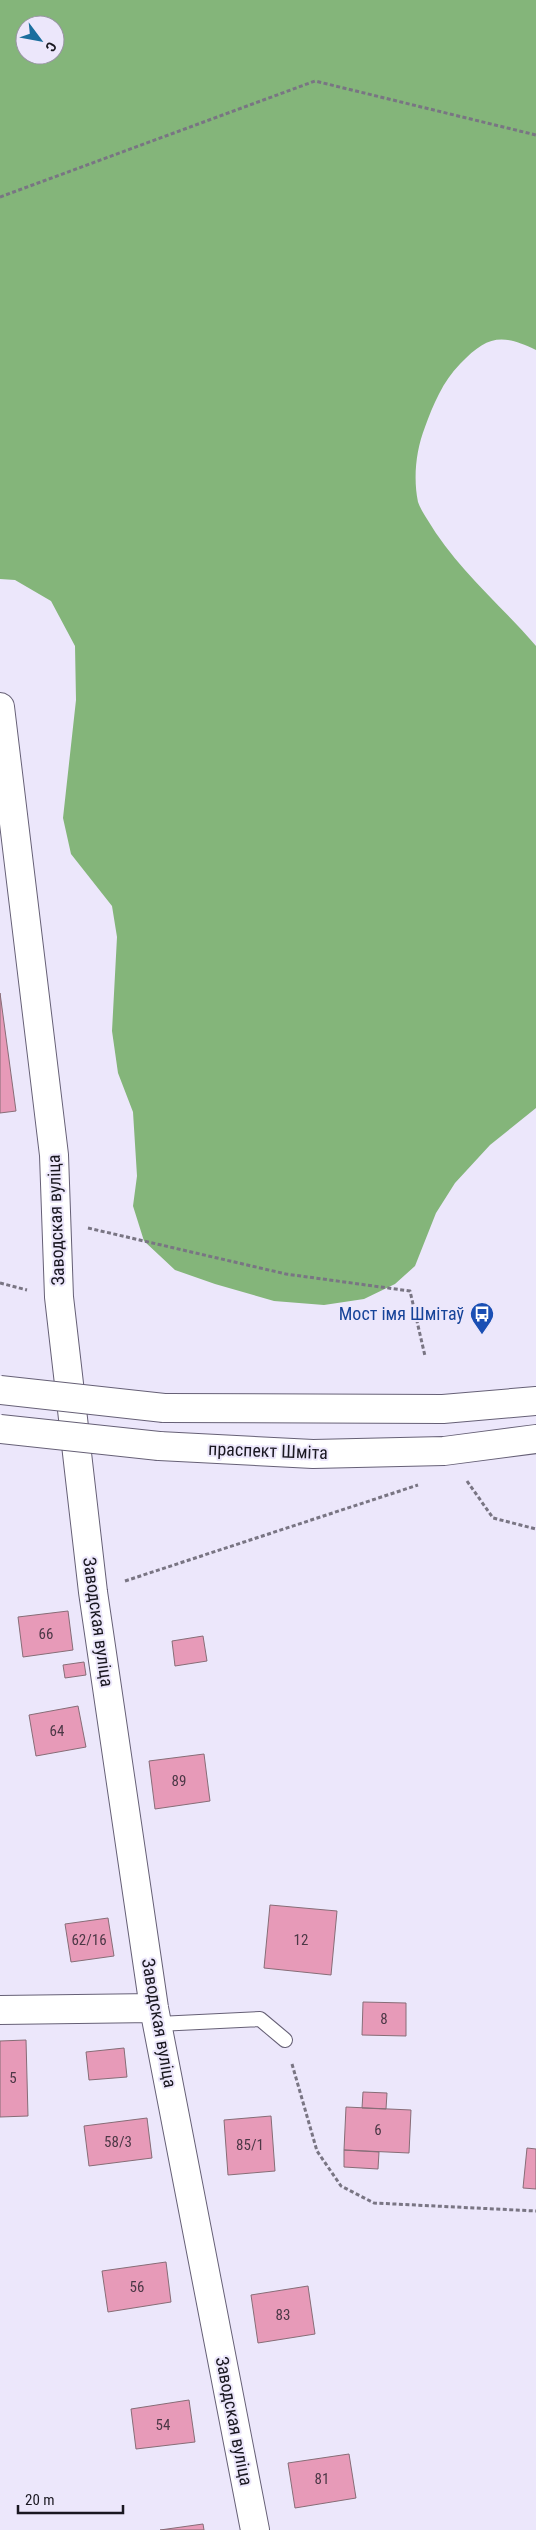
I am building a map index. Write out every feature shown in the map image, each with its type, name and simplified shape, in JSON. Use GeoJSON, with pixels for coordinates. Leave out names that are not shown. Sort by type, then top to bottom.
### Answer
{"type":"FeatureCollection","features":[{"type":"Feature","properties":{"kind":"street","name":"Заводская вуліца"},"geometry":{"type":"LineString","coordinates":[[0,707],[54,1155],[59,1298],[93,1592],[156,2016],[255,2530]]}},
{"type":"Feature","properties":{"kind":"street"},"geometry":{"type":"LineString","coordinates":[[0,1390],[164,1408],[443,1409],[536,1401]]}},
{"type":"Feature","properties":{"kind":"street","name":"праспект Шміта"},"geometry":{"type":"LineString","coordinates":[[0,1429],[159,1446],[332,1453],[444,1451],[536,1439]]}},
{"type":"Feature","properties":{"kind":"street"},"geometry":{"type":"LineString","coordinates":[[0,2010],[156,2016]]}},
{"type":"Feature","properties":{"kind":"lane"},"geometry":{"type":"LineString","coordinates":[[156,2016],[260,2019],[285,2040]]}},
{"type":"Feature","properties":{"kind":"path"},"geometry":{"type":"LineString","coordinates":[[0,197],[315,81],[536,135]]}},
{"type":"Feature","properties":{"kind":"path"},"geometry":{"type":"LineString","coordinates":[[56,1221],[286,1274],[410,1291],[425,1356]]}},
{"type":"Feature","properties":{"kind":"path"},"geometry":{"type":"LineString","coordinates":[[465,1478],[493,1518],[536,1529]]}},
{"type":"Feature","properties":{"kind":"path"},"geometry":{"type":"LineString","coordinates":[[93,1592],[419,1485]]}},
{"type":"Feature","properties":{"kind":"path"},"geometry":{"type":"LineString","coordinates":[[285,2040],[317,2151],[341,2186],[374,2202],[536,2211]]}},
{"type":"Feature","properties":{"kind":"green space"},"geometry":{"type":"Polygon","coordinates":[[[0,0],[536,0],[536,350],[513,341],[495,340],[478,348],[454,371],[431,410],[419,445],[416,464],[416,493],[423,513],[438,537],[464,569],[536,646],[536,1108],[490,1145],[455,1183],[436,1213],[415,1266],[395,1284],[364,1299],[324,1305],[274,1301],[175,1270],[144,1241],[133,1206],[137,1176],[133,1112],[118,1073],[112,1031],[117,937],[112,906],[71,854],[63,818],[76,700],[75,646],[51,601],[15,580],[0,579],[0,0]]]}},
{"type":"Feature","properties":{"kind":"building"},"geometry":{"type":"Polygon","coordinates":[[[0,993],[16,1111],[0,1113],[0,993]]]}},
{"type":"Feature","properties":{"kind":"building"},"geometry":{"type":"Polygon","coordinates":[[[68,1611],[73,1650],[23,1657],[18,1617],[68,1611]]]}},
{"type":"Feature","properties":{"kind":"building"},"geometry":{"type":"Polygon","coordinates":[[[203,1636],[207,1661],[175,1666],[172,1641],[203,1636]]]}},
{"type":"Feature","properties":{"kind":"building"},"geometry":{"type":"Polygon","coordinates":[[[84,1662],[86,1675],[65,1678],[63,1665],[84,1662]]]}},
{"type":"Feature","properties":{"kind":"building"},"geometry":{"type":"Polygon","coordinates":[[[78,1706],[86,1747],[36,1756],[29,1715],[78,1706]]]}},
{"type":"Feature","properties":{"kind":"building"},"geometry":{"type":"Polygon","coordinates":[[[204,1754],[210,1801],[155,1809],[149,1761],[204,1754]]]}},
{"type":"Feature","properties":{"kind":"building"},"geometry":{"type":"Polygon","coordinates":[[[270,1905],[337,1911],[331,1975],[264,1968],[270,1905]]]}},
{"type":"Feature","properties":{"kind":"building"},"geometry":{"type":"Polygon","coordinates":[[[108,1918],[114,1956],[71,1962],[65,1924],[108,1918]]]}},
{"type":"Feature","properties":{"kind":"building"},"geometry":{"type":"Polygon","coordinates":[[[363,2002],[406,2003],[406,2036],[362,2035],[363,2002]]]}},
{"type":"Feature","properties":{"kind":"building"},"geometry":{"type":"Polygon","coordinates":[[[26,2040],[28,2116],[0,2117],[0,2041],[26,2040]]]}},
{"type":"Feature","properties":{"kind":"building"},"geometry":{"type":"Polygon","coordinates":[[[124,2048],[127,2077],[89,2080],[86,2052],[124,2048]]]}},
{"type":"Feature","properties":{"kind":"building"},"geometry":{"type":"Polygon","coordinates":[[[363,2092],[387,2093],[386,2109],[362,2108],[363,2092]]]}},
{"type":"Feature","properties":{"kind":"building"},"geometry":{"type":"Polygon","coordinates":[[[346,2107],[411,2110],[409,2153],[344,2150],[346,2107]]]}},
{"type":"Feature","properties":{"kind":"building"},"geometry":{"type":"Polygon","coordinates":[[[271,2116],[275,2171],[228,2175],[224,2120],[271,2116]]]}},
{"type":"Feature","properties":{"kind":"building"},"geometry":{"type":"Polygon","coordinates":[[[147,2118],[152,2158],[89,2166],[84,2126],[147,2118]]]}},
{"type":"Feature","properties":{"kind":"building"},"geometry":{"type":"Polygon","coordinates":[[[527,2148],[536,2149],[536,2189],[523,2188],[527,2148]]]}},
{"type":"Feature","properties":{"kind":"building"},"geometry":{"type":"Polygon","coordinates":[[[344,2150],[379,2152],[378,2169],[344,2167],[344,2150]]]}},
{"type":"Feature","properties":{"kind":"building"},"geometry":{"type":"Polygon","coordinates":[[[166,2262],[171,2302],[108,2312],[102,2271],[166,2262]]]}},
{"type":"Feature","properties":{"kind":"building"},"geometry":{"type":"Polygon","coordinates":[[[308,2286],[315,2334],[258,2343],[251,2295],[308,2286]]]}},
{"type":"Feature","properties":{"kind":"building"},"geometry":{"type":"Polygon","coordinates":[[[189,2400],[195,2442],[136,2449],[131,2409],[189,2400]]]}},
{"type":"Feature","properties":{"kind":"building"},"geometry":{"type":"Polygon","coordinates":[[[349,2454],[356,2498],[295,2508],[288,2463],[349,2454]]]}},
{"type":"Feature","properties":{"kind":"building"},"geometry":{"type":"Polygon","coordinates":[[[203,2524],[204,2530],[160,2530],[203,2524]]]}},
{"type":"Feature","properties":{"kind":"place","name":"Мост імя Шмітаў"},"geometry":{"type":"Point","coordinates":[482,1335]}}]}
